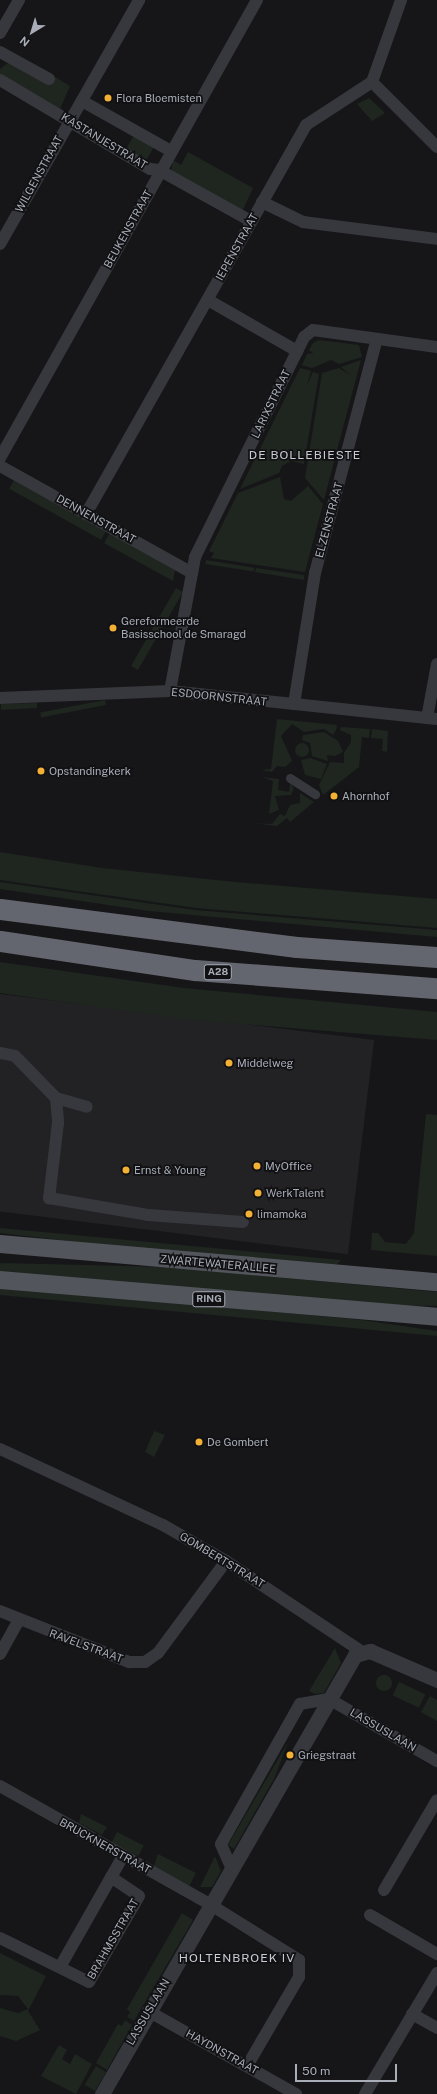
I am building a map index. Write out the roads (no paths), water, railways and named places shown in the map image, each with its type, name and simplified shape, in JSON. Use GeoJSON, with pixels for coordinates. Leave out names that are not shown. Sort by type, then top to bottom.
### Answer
{"type":"FeatureCollection","features":[{"type":"Feature","properties":{"kind":"highway"},"geometry":{"type":"LineString","coordinates":[[0,909],[297,947],[437,957]]}},
{"type":"Feature","properties":{"kind":"highway","name":"A28"},"geometry":{"type":"LineString","coordinates":[[0,941],[195,970],[437,988]]}},
{"type":"Feature","properties":{"kind":"main road","name":"ZWARTEWATERALLEE"},"geometry":{"type":"LineString","coordinates":[[0,1244],[437,1282]]}},
{"type":"Feature","properties":{"kind":"main road","name":"RING"},"geometry":{"type":"LineString","coordinates":[[0,1280],[437,1317]]}},
{"type":"Feature","properties":{"kind":"street"},"geometry":{"type":"LineString","coordinates":[[0,33],[19,0]]}},
{"type":"Feature","properties":{"kind":"street","name":"WILGENSTRAAT"},"geometry":{"type":"LineString","coordinates":[[0,244],[139,0]]}},
{"type":"Feature","properties":{"kind":"street","name":"BEUKENSTRAAT"},"geometry":{"type":"LineString","coordinates":[[0,458],[159,170],[257,0]]}},
{"type":"Feature","properties":{"kind":"street"},"geometry":{"type":"LineString","coordinates":[[401,0],[372,82],[437,148]]}},
{"type":"Feature","properties":{"kind":"street"},"geometry":{"type":"LineString","coordinates":[[0,52],[49,79]]}},
{"type":"Feature","properties":{"kind":"street","name":"KASTANJESTRAAT"},"geometry":{"type":"LineString","coordinates":[[0,80],[150,169],[159,170],[251,222]]}},
{"type":"Feature","properties":{"kind":"street","name":"IEPENSTRAAT"},"geometry":{"type":"LineString","coordinates":[[86,514],[306,126],[372,82]]}},
{"type":"Feature","properties":{"kind":"street","name":"KASTANJESTRAAT"},"geometry":{"type":"LineString","coordinates":[[82,101],[171,151]]}},
{"type":"Feature","properties":{"kind":"street"},"geometry":{"type":"LineString","coordinates":[[262,202],[303,222],[437,240]]}},
{"type":"Feature","properties":{"kind":"street"},"geometry":{"type":"LineString","coordinates":[[208,300],[297,351]]}},
{"type":"Feature","properties":{"kind":"street","name":"LARIXSTRAAT"},"geometry":{"type":"LineString","coordinates":[[170,691],[195,557],[304,337],[314,330],[437,347]]}},
{"type":"Feature","properties":{"kind":"street","name":"ELZENSTRAAT"},"geometry":{"type":"LineString","coordinates":[[294,704],[315,573],[377,339]]}},
{"type":"Feature","properties":{"kind":"street","name":"DENNENSTRAAT"},"geometry":{"type":"LineString","coordinates":[[0,466],[192,573]]}},
{"type":"Feature","properties":{"kind":"street"},"geometry":{"type":"LineString","coordinates":[[432,719],[437,664]]}},
{"type":"Feature","properties":{"kind":"street","name":"ESDOORNSTRAAT"},"geometry":{"type":"LineString","coordinates":[[0,698],[170,691],[432,719]]}},
{"type":"Feature","properties":{"kind":"street"},"geometry":{"type":"LineString","coordinates":[[290,778],[314,794]]}},
{"type":"Feature","properties":{"kind":"street"},"geometry":{"type":"LineString","coordinates":[[0,1053],[15,1056],[56,1098],[87,1107]]}},
{"type":"Feature","properties":{"kind":"street"},"geometry":{"type":"LineString","coordinates":[[56,1098],[58,1123],[49,1198],[148,1215],[244,1222]]}},
{"type":"Feature","properties":{"kind":"street","name":"GOMBERTSTRAAT"},"geometry":{"type":"LineString","coordinates":[[0,1449],[156,1522],[226,1560],[361,1651],[379,1655],[437,1680]]}},
{"type":"Feature","properties":{"kind":"street","name":"RAVELSTRAAT"},"geometry":{"type":"LineString","coordinates":[[0,1611],[18,1621],[129,1662],[145,1662],[158,1652],[226,1560]]}},
{"type":"Feature","properties":{"kind":"street"},"geometry":{"type":"LineString","coordinates":[[0,1654],[18,1621]]}},
{"type":"Feature","properties":{"kind":"street","name":"LASSUSLAAN"},"geometry":{"type":"LineString","coordinates":[[102,2094],[148,2011],[232,1869],[350,1662],[361,1651]]}},
{"type":"Feature","properties":{"kind":"street"},"geometry":{"type":"LineString","coordinates":[[232,1869],[221,1844],[300,1704],[329,1699]]}},
{"type":"Feature","properties":{"kind":"street","name":"LASSUSLAAN"},"geometry":{"type":"LineString","coordinates":[[329,1699],[437,1760]]}},
{"type":"Feature","properties":{"kind":"street","name":"BRUCKNERSTRAAT"},"geometry":{"type":"LineString","coordinates":[[0,1786],[211,1905]]}},
{"type":"Feature","properties":{"kind":"street"},"geometry":{"type":"LineString","coordinates":[[384,1890],[437,1800]]}},
{"type":"Feature","properties":{"kind":"street"},"geometry":{"type":"LineString","coordinates":[[60,1967],[123,1856]]}},
{"type":"Feature","properties":{"kind":"street","name":"BRAHMSSTRAAT"},"geometry":{"type":"LineString","coordinates":[[0,1938],[60,1967],[84,1981],[92,1980],[137,1901],[135,1890],[111,1877]]}},
{"type":"Feature","properties":{"kind":"street"},"geometry":{"type":"LineString","coordinates":[[211,1905],[292,1953],[302,1967],[247,2066]]}},
{"type":"Feature","properties":{"kind":"street"},"geometry":{"type":"LineString","coordinates":[[370,1915],[437,1954]]}},
{"type":"Feature","properties":{"kind":"street"},"geometry":{"type":"LineString","coordinates":[[366,2094],[437,1973]]}},
{"type":"Feature","properties":{"kind":"street","name":"HAYDNSTRAAT"},"geometry":{"type":"LineString","coordinates":[[148,2011],[296,2094]]}},
{"type":"Feature","properties":{"kind":"street"},"geometry":{"type":"LineString","coordinates":[[412,2014],[437,2028]]}},
{"type":"Feature","properties":{"kind":"place","name":"Flora Bloemisten"},"geometry":{"type":"Point","coordinates":[108,98]}},
{"type":"Feature","properties":{"kind":"place","name":"Gereformeerde Basisschool de Smaragd"},"geometry":{"type":"Point","coordinates":[113,628]}},
{"type":"Feature","properties":{"kind":"place","name":"Opstandingkerk"},"geometry":{"type":"Point","coordinates":[41,771]}},
{"type":"Feature","properties":{"kind":"place","name":"Ahornhof"},"geometry":{"type":"Point","coordinates":[334,796]}},
{"type":"Feature","properties":{"kind":"place","name":"Middelweg"},"geometry":{"type":"Point","coordinates":[229,1063]}},
{"type":"Feature","properties":{"kind":"place","name":"MyOffice"},"geometry":{"type":"Point","coordinates":[257,1166]}},
{"type":"Feature","properties":{"kind":"place","name":"Ernst & Young"},"geometry":{"type":"Point","coordinates":[126,1170]}},
{"type":"Feature","properties":{"kind":"place","name":"WerkTalent"},"geometry":{"type":"Point","coordinates":[258,1193]}},
{"type":"Feature","properties":{"kind":"place","name":"limamoka"},"geometry":{"type":"Point","coordinates":[249,1214]}},
{"type":"Feature","properties":{"kind":"place","name":"De Gombert"},"geometry":{"type":"Point","coordinates":[199,1442]}},
{"type":"Feature","properties":{"kind":"place","name":"Griegstraat"},"geometry":{"type":"Point","coordinates":[290,1755]}},
{"type":"Feature","properties":{"kind":"district","name":"DE BOLLEBIESTE"},"geometry":{"type":"Point","coordinates":[305,456]}},
{"type":"Feature","properties":{"kind":"district","name":"HOLTENBROEK IV"},"geometry":{"type":"Point","coordinates":[237,1959]}}]}
